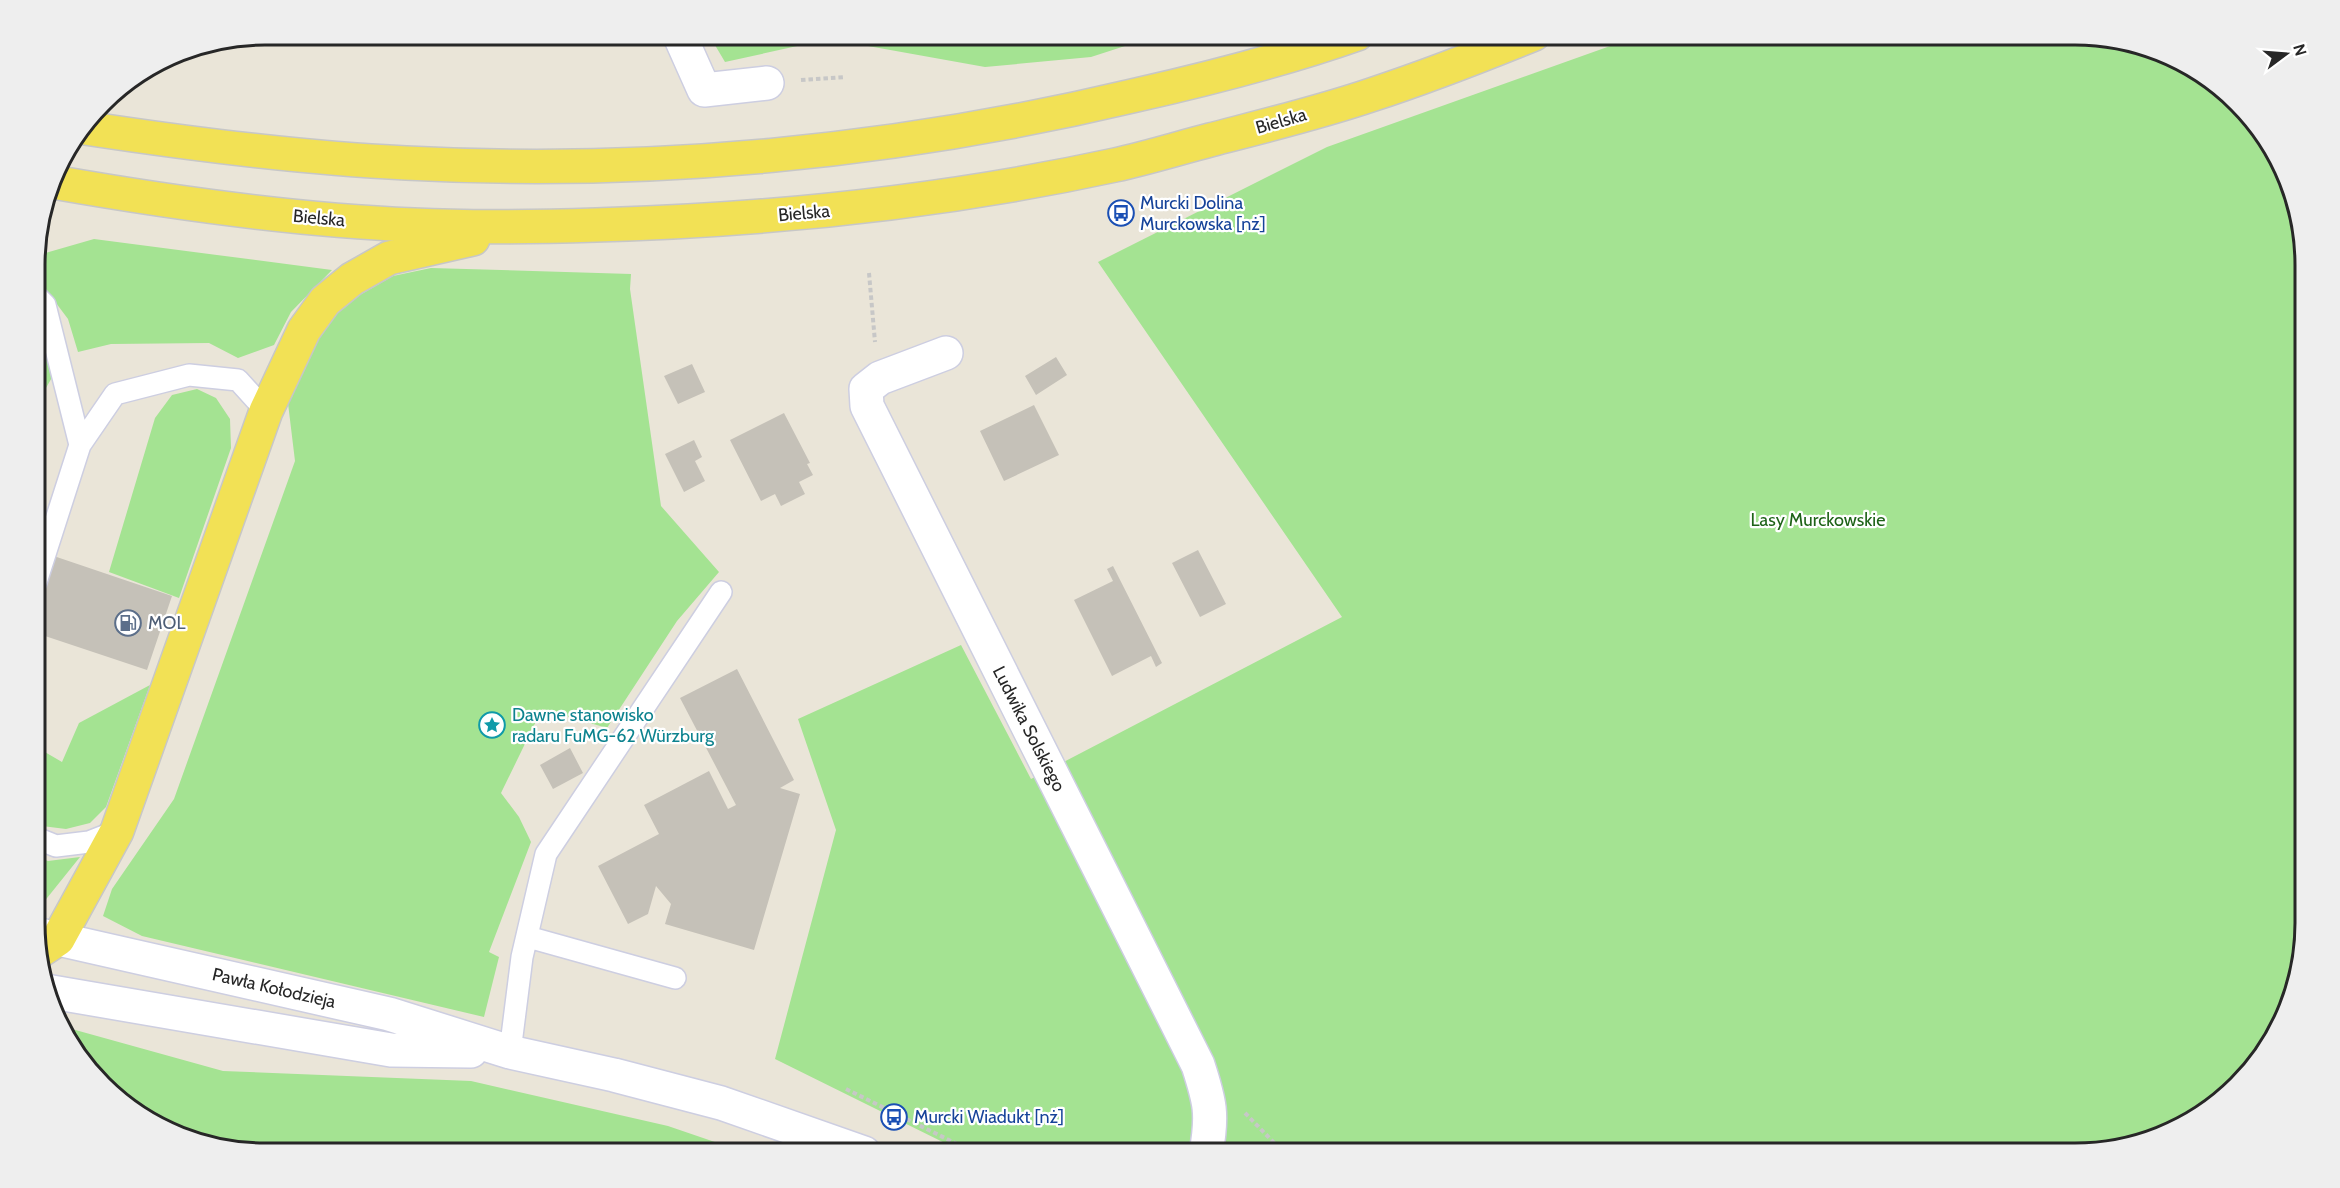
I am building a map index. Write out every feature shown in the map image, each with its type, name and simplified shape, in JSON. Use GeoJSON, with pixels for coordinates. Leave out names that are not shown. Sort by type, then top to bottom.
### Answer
{"type":"FeatureCollection","features":[{"type":"Feature","properties":{"kind":"main road"},"geometry":{"type":"LineString","coordinates":[[92,129],[256,151],[418,164],[520,166],[635,164],[763,156],[865,145],[976,129],[1032,118],[1221,75],[1321,45]]}},
{"type":"Feature","properties":{"kind":"main road","name":"Bielska"},"geometry":{"type":"LineString","coordinates":[[61,183],[141,198],[309,218],[415,225],[529,227],[656,224],[847,209],[994,188],[1094,169],[1252,129],[1369,96],[1505,45]]}},
{"type":"Feature","properties":{"kind":"main road"},"geometry":{"type":"LineString","coordinates":[[45,940],[117,831],[266,411],[304,330],[326,301],[352,279],[389,258],[529,227]]}},
{"type":"Feature","properties":{"kind":"street"},"geometry":{"type":"LineString","coordinates":[[684,45],[704,90],[767,83]]}},
{"type":"Feature","properties":{"kind":"street","name":"Ludwika Solskiego"},"geometry":{"type":"LineString","coordinates":[[946,352],[880,378],[866,389],[867,406],[1198,1065],[1209,1099],[1211,1125],[1208,1143]]}},
{"type":"Feature","properties":{"kind":"street","name":"Pawła Kołodzieja"},"geometry":{"type":"LineString","coordinates":[[46,942],[389,1014],[510,1052],[614,1075],[721,1103],[835,1143]]}},
{"type":"Feature","properties":{"kind":"street","name":"Pawła Kołodzieja"},"geometry":{"type":"LineString","coordinates":[[57,993],[391,1050],[510,1052]]}},
{"type":"Feature","properties":{"kind":"lane"},"geometry":{"type":"LineString","coordinates":[[45,305],[80,445]]}},
{"type":"Feature","properties":{"kind":"lane"},"geometry":{"type":"LineString","coordinates":[[45,554],[80,445],[115,394],[189,375],[238,380],[266,411]]}},
{"type":"Feature","properties":{"kind":"lane"},"geometry":{"type":"LineString","coordinates":[[510,1052],[522,957],[546,854],[721,592]]}},
{"type":"Feature","properties":{"kind":"lane"},"geometry":{"type":"LineString","coordinates":[[45,842],[56,846],[89,842],[117,831]]}},
{"type":"Feature","properties":{"kind":"lane"},"geometry":{"type":"LineString","coordinates":[[528,937],[675,978]]}},
{"type":"Feature","properties":{"kind":"path"},"geometry":{"type":"LineString","coordinates":[[767,83],[846,76]]}},
{"type":"Feature","properties":{"kind":"path"},"geometry":{"type":"LineString","coordinates":[[869,273],[876,349]]}},
{"type":"Feature","properties":{"kind":"path"},"geometry":{"type":"LineString","coordinates":[[846,1089],[955,1143]]}},
{"type":"Feature","properties":{"kind":"green space"},"geometry":{"type":"Polygon","coordinates":[[[715,45],[802,45],[725,62],[715,45]]]}},
{"type":"Feature","properties":{"kind":"green space"},"geometry":{"type":"Polygon","coordinates":[[[862,45],[1128,45],[1091,57],[985,67],[862,45]]]}},
{"type":"Feature","properties":{"kind":"green space","name":"Lasy Murckowskie"},"geometry":{"type":"Polygon","coordinates":[[[1613,45],[2090,45],[2132,52],[2173,68],[2209,90],[2231,109],[2250,131],[2272,167],[2288,208],[2295,250],[2295,938],[2288,980],[2272,1021],[2250,1057],[2231,1079],[2209,1098],[2173,1120],[2132,1136],[2090,1143],[945,1143],[775,1059],[836,830],[798,719],[961,645],[1031,779],[1342,617],[1098,262],[1327,147],[1613,45]]]}},
{"type":"Feature","properties":{"kind":"green space"},"geometry":{"type":"Polygon","coordinates":[[[94,239],[332,270],[291,312],[274,345],[238,358],[209,343],[111,344],[78,352],[68,319],[45,288],[45,253],[94,239]]]}},
{"type":"Feature","properties":{"kind":"green space"},"geometry":{"type":"Polygon","coordinates":[[[431,268],[631,274],[630,289],[661,506],[719,572],[677,621],[607,728],[542,709],[501,793],[519,817],[531,842],[489,952],[499,957],[484,1017],[142,936],[103,916],[112,889],[174,799],[295,461],[287,395],[313,337],[344,304],[393,276],[431,268]]]}},
{"type":"Feature","properties":{"kind":"green space"},"geometry":{"type":"Polygon","coordinates":[[[45,355],[54,374],[45,390],[45,355]]]}},
{"type":"Feature","properties":{"kind":"green space"},"geometry":{"type":"Polygon","coordinates":[[[197,389],[216,398],[230,419],[231,448],[179,598],[109,572],[155,418],[172,395],[197,389]]]}},
{"type":"Feature","properties":{"kind":"green space"},"geometry":{"type":"Polygon","coordinates":[[[150,685],[106,807],[90,823],[66,829],[45,826],[45,752],[62,762],[79,723],[150,685]]]}},
{"type":"Feature","properties":{"kind":"green space"},"geometry":{"type":"Polygon","coordinates":[[[80,857],[45,901],[45,860],[80,857]]]}},
{"type":"Feature","properties":{"kind":"green space"},"geometry":{"type":"Polygon","coordinates":[[[72,1029],[223,1071],[471,1081],[668,1126],[718,1143],[250,1143],[222,1139],[167,1120],[131,1098],[99,1068],[72,1029]]]}},
{"type":"Feature","properties":{"kind":"building"},"geometry":{"type":"Polygon","coordinates":[[[1056,357],[1067,375],[1036,395],[1025,376],[1056,357]]]}},
{"type":"Feature","properties":{"kind":"building"},"geometry":{"type":"Polygon","coordinates":[[[692,364],[705,392],[678,404],[664,376],[692,364]]]}},
{"type":"Feature","properties":{"kind":"building"},"geometry":{"type":"Polygon","coordinates":[[[1034,405],[1059,455],[1004,481],[980,431],[1034,405]]]}},
{"type":"Feature","properties":{"kind":"building"},"geometry":{"type":"Polygon","coordinates":[[[784,413],[810,463],[807,464],[813,475],[799,482],[805,494],[781,506],[775,494],[761,501],[730,440],[784,413]]]}},
{"type":"Feature","properties":{"kind":"building"},"geometry":{"type":"Polygon","coordinates":[[[694,440],[702,457],[695,461],[705,481],[684,492],[665,454],[694,440]]]}},
{"type":"Feature","properties":{"kind":"building"},"geometry":{"type":"Polygon","coordinates":[[[1198,550],[1226,604],[1200,617],[1172,563],[1198,550]]]}},
{"type":"Feature","properties":{"kind":"building"},"geometry":{"type":"Polygon","coordinates":[[[45,553],[172,596],[147,670],[45,636],[45,553]]]}},
{"type":"Feature","properties":{"kind":"building"},"geometry":{"type":"Polygon","coordinates":[[[1113,566],[1162,663],[1156,667],[1151,656],[1112,676],[1074,600],[1113,581],[1107,569],[1113,566]]]}},
{"type":"Feature","properties":{"kind":"building"},"geometry":{"type":"Polygon","coordinates":[[[737,669],[794,780],[780,788],[800,794],[754,950],[665,924],[671,904],[656,886],[648,914],[628,924],[598,866],[659,834],[644,805],[709,771],[728,809],[736,805],[680,698],[737,669]]]}},
{"type":"Feature","properties":{"kind":"building"},"geometry":{"type":"Polygon","coordinates":[[[570,748],[583,773],[553,789],[540,765],[570,748]]]}},
{"type":"Feature","properties":{"kind":"place","name":"Murcki Dolina Murckowska [nż]"},"geometry":{"type":"Point","coordinates":[1121,213]}},
{"type":"Feature","properties":{"kind":"place","name":"MOL"},"geometry":{"type":"Point","coordinates":[128,623]}},
{"type":"Feature","properties":{"kind":"place","name":"Dawne stanowisko radaru FuMG-62 Würzburg"},"geometry":{"type":"Point","coordinates":[492,725]}},
{"type":"Feature","properties":{"kind":"place","name":"Murcki Wiadukt [nż]"},"geometry":{"type":"Point","coordinates":[894,1117]}}]}
